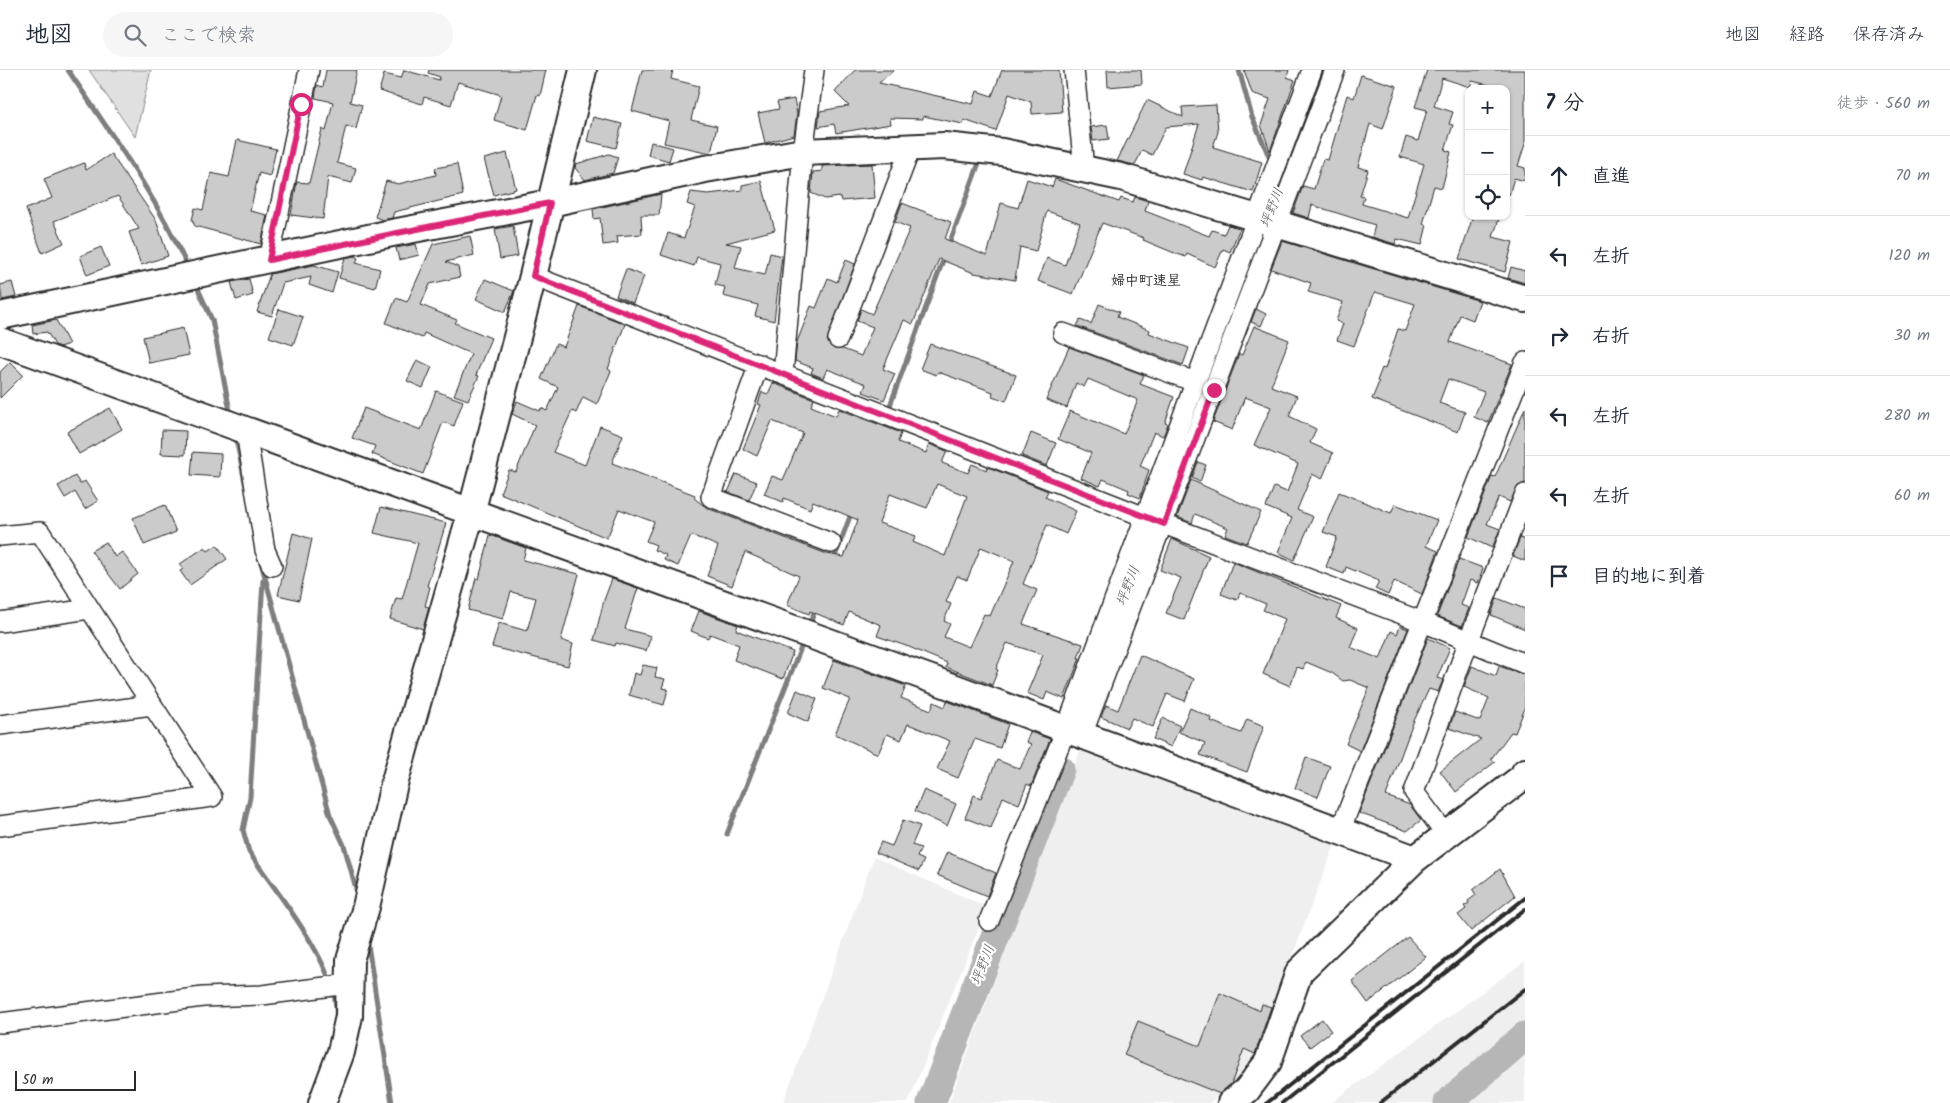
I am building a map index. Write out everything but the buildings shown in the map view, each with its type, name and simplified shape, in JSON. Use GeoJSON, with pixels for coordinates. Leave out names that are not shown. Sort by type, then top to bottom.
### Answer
{"type":"FeatureCollection","features":[{"type":"Feature","properties":{"kind":"street"},"geometry":{"type":"LineString","coordinates":[[269,260],[309,70]]}},
{"type":"Feature","properties":{"kind":"street"},"geometry":{"type":"LineString","coordinates":[[322,1103],[341,1052],[348,1016],[350,960],[366,907],[393,788],[471,513],[533,276],[583,70]]}},
{"type":"Feature","properties":{"kind":"street"},"geometry":{"type":"LineString","coordinates":[[783,374],[803,152],[814,70]]}},
{"type":"Feature","properties":{"kind":"street"},"geometry":{"type":"LineString","coordinates":[[1074,70],[1084,169]]}},
{"type":"Feature","properties":{"kind":"street"},"geometry":{"type":"LineString","coordinates":[[989,922],[1164,524],[1267,222],[1312,70]]}},
{"type":"Feature","properties":{"kind":"street"},"geometry":{"type":"LineString","coordinates":[[1074,732],[1145,517],[1195,382],[1335,70]]}},
{"type":"Feature","properties":{"kind":"street"},"geometry":{"type":"LineString","coordinates":[[0,316],[550,203],[705,169],[803,152],[944,146],[1002,152],[1121,177],[1525,299]]}},
{"type":"Feature","properties":{"kind":"street"},"geometry":{"type":"LineString","coordinates":[[838,339],[911,147]]}},
{"type":"Feature","properties":{"kind":"street"},"geometry":{"type":"LineString","coordinates":[[533,276],[1145,517],[1423,622],[1525,664]]}},
{"type":"Feature","properties":{"kind":"street"},"geometry":{"type":"LineString","coordinates":[[1063,333],[1195,382]]}},
{"type":"Feature","properties":{"kind":"street"},"geometry":{"type":"LineString","coordinates":[[0,342],[1074,732],[1416,859]]}},
{"type":"Feature","properties":{"kind":"street"},"geometry":{"type":"LineString","coordinates":[[1340,831],[1525,362]]}},
{"type":"Feature","properties":{"kind":"street"},"geometry":{"type":"LineString","coordinates":[[758,364],[711,497],[831,543]]}},
{"type":"Feature","properties":{"kind":"street"},"geometry":{"type":"LineString","coordinates":[[235,428],[265,550],[272,566]]}},
{"type":"Feature","properties":{"kind":"street"},"geometry":{"type":"LineString","coordinates":[[1446,834],[1414,792],[1469,640],[1525,494]]}},
{"type":"Feature","properties":{"kind":"street"},"geometry":{"type":"LineString","coordinates":[[0,536],[40,532],[212,797],[0,826]]}},
{"type":"Feature","properties":{"kind":"street"},"geometry":{"type":"LineString","coordinates":[[0,622],[89,609]]}},
{"type":"Feature","properties":{"kind":"street"},"geometry":{"type":"LineString","coordinates":[[0,725],[152,705]]}},
{"type":"Feature","properties":{"kind":"street"},"geometry":{"type":"LineString","coordinates":[[1231,1103],[1247,1090],[1268,1062],[1299,972],[1416,859],[1525,774]]}},
{"type":"Feature","properties":{"kind":"street"},"geometry":{"type":"LineString","coordinates":[[0,1023],[203,997],[262,995],[349,984]]}},
{"type":"Feature","properties":{"kind":"shaded area"},"geometry":{"type":"Polygon","coordinates":[[[89,70],[151,70],[135,137],[89,70]]]}},
{"type":"Feature","properties":{"kind":"shaded area"},"geometry":{"type":"Polygon","coordinates":[[[1081,748],[1336,841],[1249,1070],[1209,1103],[949,1103],[1081,748]]]}},
{"type":"Feature","properties":{"kind":"shaded area"},"geometry":{"type":"Polygon","coordinates":[[[874,857],[987,907],[908,1103],[783,1103],[874,857]]]}},
{"type":"Feature","properties":{"kind":"shaded area"},"geometry":{"type":"Polygon","coordinates":[[[1525,961],[1525,1103],[1331,1103],[1525,961]]]}},
{"type":"Feature","properties":{"kind":"waterway"},"geometry":{"type":"LineString","coordinates":[[68,70],[148,191],[188,268]]}},
{"type":"Feature","properties":{"kind":"waterway"},"geometry":{"type":"LineString","coordinates":[[1239,70],[1252,117],[1271,161]]}},
{"type":"Feature","properties":{"kind":"waterway","name":"坪野川"},"geometry":{"type":"LineString","coordinates":[[1286,173],[1325,70]]}},
{"type":"Feature","properties":{"kind":"waterway"},"geometry":{"type":"LineString","coordinates":[[948,247],[979,163]]}},
{"type":"Feature","properties":{"kind":"waterway"},"geometry":{"type":"LineString","coordinates":[[888,411],[945,255]]}},
{"type":"Feature","properties":{"kind":"waterway"},"geometry":{"type":"LineString","coordinates":[[195,282],[212,320],[231,416]]}},
{"type":"Feature","properties":{"kind":"waterway"},"geometry":{"type":"LineString","coordinates":[[235,434],[246,487]]}},
{"type":"Feature","properties":{"kind":"waterway"},"geometry":{"type":"LineString","coordinates":[[833,562],[852,511]]}},
{"type":"Feature","properties":{"kind":"waterway"},"geometry":{"type":"LineString","coordinates":[[260,559],[330,815],[344,845],[358,896]]}},
{"type":"Feature","properties":{"kind":"waterway"},"geometry":{"type":"LineString","coordinates":[[263,580],[250,797],[243,830],[249,852],[290,909],[318,954],[335,998],[336,1018]]}},
{"type":"Feature","properties":{"kind":"waterway"},"geometry":{"type":"LineString","coordinates":[[809,627],[816,607]]}},
{"type":"Feature","properties":{"kind":"waterway"},"geometry":{"type":"LineString","coordinates":[[727,834],[804,640]]}},
{"type":"Feature","properties":{"kind":"waterway","name":"坪野川"},"geometry":{"type":"LineString","coordinates":[[931,1103],[1060,769]]}},
{"type":"Feature","properties":{"kind":"waterway"},"geometry":{"type":"LineString","coordinates":[[367,938],[392,1103]]}},
{"type":"Feature","properties":{"kind":"waterway"},"geometry":{"type":"LineString","coordinates":[[1448,1103],[1525,1036]]}},
{"type":"Feature","properties":{"kind":"railway"},"geometry":{"type":"LineString","coordinates":[[1267,1103],[1525,898]]}},
{"type":"Feature","properties":{"kind":"railway"},"geometry":{"type":"LineString","coordinates":[[1282,1103],[1525,909]]}},
{"type":"Feature","properties":{"kind":"railway"},"geometry":{"type":"LineString","coordinates":[[1380,1103],[1525,989]]}},
{"type":"Feature","properties":{"kind":"district","name":"婦中町速星"},"geometry":{"type":"Point","coordinates":[1146,281]}},
{"type":"Feature","properties":{"kind":"route"},"geometry":{"type":"LineString","coordinates":[[301,104],[269,260],[550,203],[533,276],[1164,524],[1214,390]]}}]}
